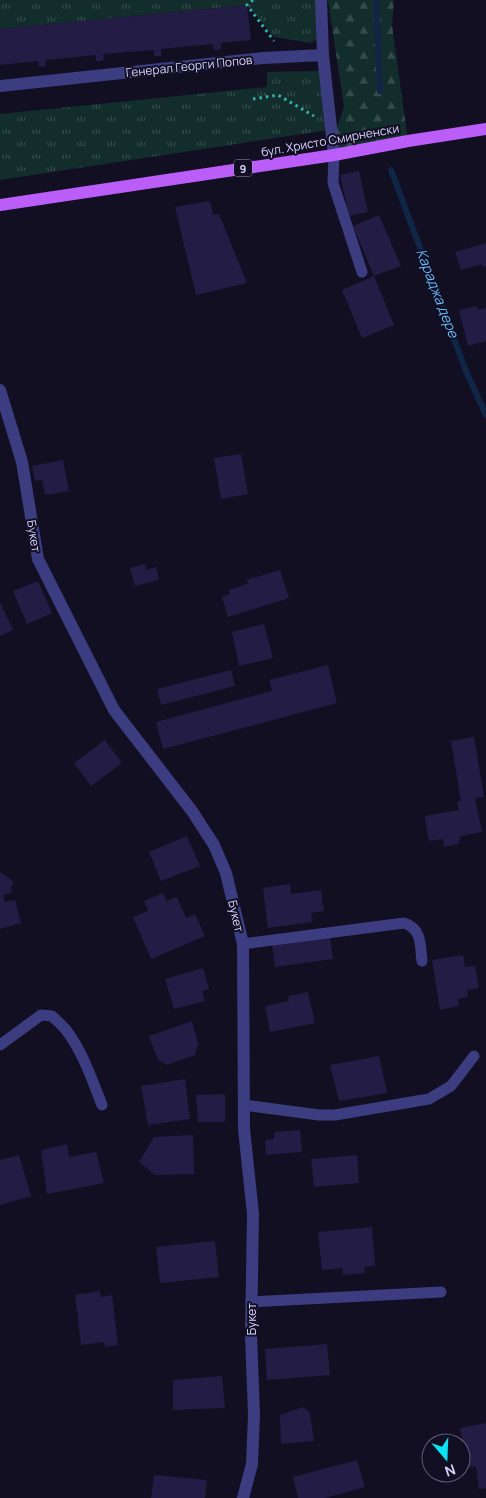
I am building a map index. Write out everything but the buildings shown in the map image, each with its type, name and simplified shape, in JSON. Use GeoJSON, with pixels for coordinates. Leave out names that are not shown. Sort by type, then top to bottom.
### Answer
{"type":"FeatureCollection","features":[{"type":"Feature","properties":{"kind":"main road","name":"бул. Христо Смирненски"},"geometry":{"type":"LineString","coordinates":[[0,205],[334,155],[486,129]]}},
{"type":"Feature","properties":{"kind":"street"},"geometry":{"type":"LineString","coordinates":[[320,0],[323,55],[334,155]]}},
{"type":"Feature","properties":{"kind":"street","name":"Генерал Георги Попов"},"geometry":{"type":"LineString","coordinates":[[0,86],[285,56],[323,55]]}},
{"type":"Feature","properties":{"kind":"street","name":"Букет"},"geometry":{"type":"LineString","coordinates":[[0,390],[22,462],[38,560],[114,710],[192,811],[214,845],[226,873],[243,944],[244,1129],[253,1214],[251,1335],[254,1415],[252,1464],[242,1498]]}},
{"type":"Feature","properties":{"kind":"lane"},"geometry":{"type":"LineString","coordinates":[[334,155],[334,183],[362,272]]}},
{"type":"Feature","properties":{"kind":"lane"},"geometry":{"type":"LineString","coordinates":[[243,944],[404,923],[410,925],[418,933],[422,961]]}},
{"type":"Feature","properties":{"kind":"lane"},"geometry":{"type":"LineString","coordinates":[[0,1045],[41,1016],[52,1016],[66,1030],[78,1050],[102,1104]]}},
{"type":"Feature","properties":{"kind":"lane"},"geometry":{"type":"LineString","coordinates":[[244,1105],[319,1115],[335,1115],[429,1099],[451,1086],[474,1056]]}},
{"type":"Feature","properties":{"kind":"lane"},"geometry":{"type":"LineString","coordinates":[[251,1302],[441,1292]]}},
{"type":"Feature","properties":{"kind":"path"},"geometry":{"type":"LineString","coordinates":[[253,0],[247,5],[285,56]]}},
{"type":"Feature","properties":{"kind":"path"},"geometry":{"type":"LineString","coordinates":[[253,98],[278,95],[332,129]]}},
{"type":"Feature","properties":{"kind":"green space"},"geometry":{"type":"Polygon","coordinates":[[[0,0],[317,0],[317,39],[311,43],[274,37],[247,5],[0,29],[0,0]]]}},
{"type":"Feature","properties":{"kind":"green space"},"geometry":{"type":"Polygon","coordinates":[[[328,0],[394,0],[392,25],[408,141],[334,155],[333,139],[344,107],[328,0]]]}},
{"type":"Feature","properties":{"kind":"green space"},"geometry":{"type":"Polygon","coordinates":[[[319,71],[328,130],[0,180],[0,114],[267,87],[267,72],[319,71]]]}},
{"type":"Feature","properties":{"kind":"waterway","name":"Караджа дере"},"geometry":{"type":"LineString","coordinates":[[376,0],[380,91]]}},
{"type":"Feature","properties":{"kind":"waterway","name":"Караджа дере"},"geometry":{"type":"LineString","coordinates":[[391,170],[466,371],[486,415]]}}]}
